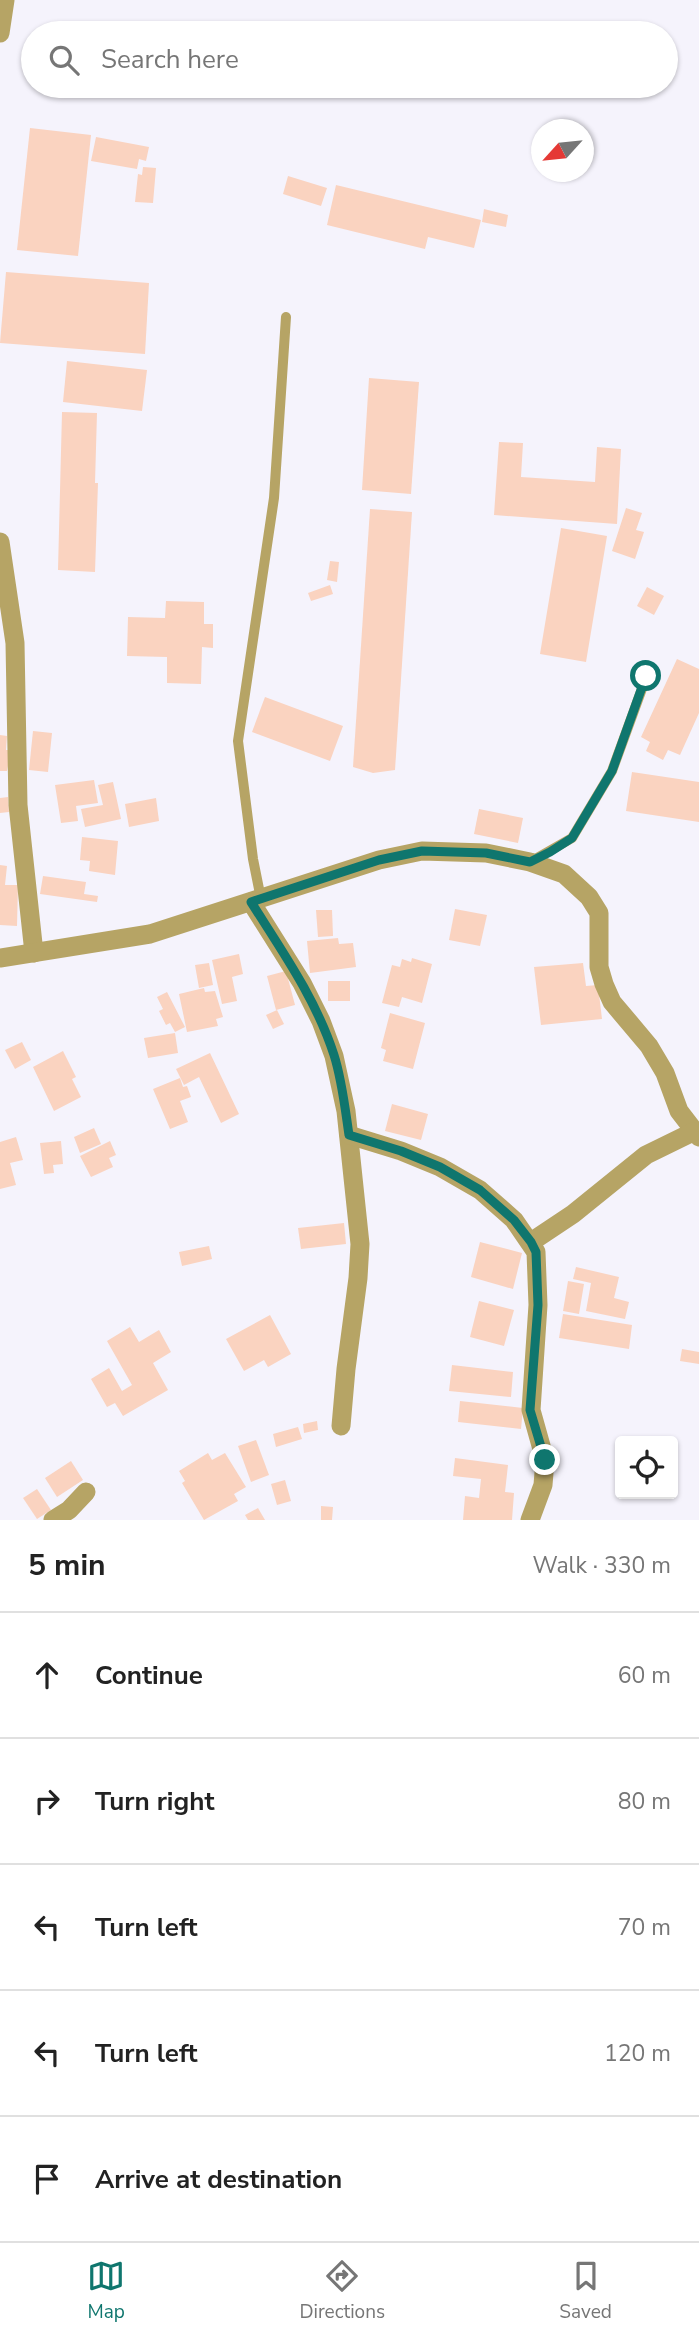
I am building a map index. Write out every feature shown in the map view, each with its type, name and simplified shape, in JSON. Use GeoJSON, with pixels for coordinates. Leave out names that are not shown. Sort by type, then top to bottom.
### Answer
{"type":"FeatureCollection","features":[{"type":"Feature","properties":{"kind":"street"},"geometry":{"type":"LineString","coordinates":[[0,33],[5,0]]}},
{"type":"Feature","properties":{"kind":"street"},"geometry":{"type":"LineString","coordinates":[[0,542],[15,643],[18,805],[34,953]]}},
{"type":"Feature","properties":{"kind":"street"},"geometry":{"type":"LineString","coordinates":[[0,958],[150,934],[379,860],[422,851],[486,853],[530,862],[564,874],[589,897],[599,914],[599,967],[612,1002],[649,1046],[665,1073],[679,1111],[696,1134],[646,1156],[573,1214],[531,1242]]}},
{"type":"Feature","properties":{"kind":"street"},"geometry":{"type":"LineString","coordinates":[[256,900],[321,1021],[334,1056],[349,1135],[360,1244],[341,1426]]}},
{"type":"Feature","properties":{"kind":"street"},"geometry":{"type":"LineString","coordinates":[[349,1135],[401,1151],[440,1167],[480,1190],[514,1220],[536,1252],[538,1305],[530,1410],[545,1460],[543,1485],[530,1520]]}},
{"type":"Feature","properties":{"kind":"street"},"geometry":{"type":"LineString","coordinates":[[53,1520],[69,1510],[86,1492]]}},
{"type":"Feature","properties":{"kind":"lane"},"geometry":{"type":"LineString","coordinates":[[256,900],[238,741],[274,498],[286,317]]}},
{"type":"Feature","properties":{"kind":"lane"},"geometry":{"type":"LineString","coordinates":[[530,862],[572,838],[612,771],[646,676]]}},
{"type":"Feature","properties":{"kind":"building"},"geometry":{"type":"Polygon","coordinates":[[[30,128],[91,135],[78,256],[17,250],[30,128]]]}},
{"type":"Feature","properties":{"kind":"building"},"geometry":{"type":"Polygon","coordinates":[[[96,137],[149,147],[146,161],[139,159],[137,169],[91,161],[96,137]]]}},
{"type":"Feature","properties":{"kind":"building"},"geometry":{"type":"Polygon","coordinates":[[[143,167],[156,168],[153,203],[135,202],[138,174],[142,175],[143,167]]]}},
{"type":"Feature","properties":{"kind":"building"},"geometry":{"type":"Polygon","coordinates":[[[288,176],[327,188],[321,206],[283,194],[288,176]]]}},
{"type":"Feature","properties":{"kind":"building"},"geometry":{"type":"Polygon","coordinates":[[[336,185],[481,220],[474,248],[428,237],[425,249],[327,225],[336,185]]]}},
{"type":"Feature","properties":{"kind":"building"},"geometry":{"type":"Polygon","coordinates":[[[484,209],[508,215],[506,227],[482,222],[484,209]]]}},
{"type":"Feature","properties":{"kind":"building"},"geometry":{"type":"Polygon","coordinates":[[[6,272],[149,283],[145,354],[0,343],[6,272]]]}},
{"type":"Feature","properties":{"kind":"building"},"geometry":{"type":"Polygon","coordinates":[[[67,361],[147,370],[142,411],[63,402],[67,361]]]}},
{"type":"Feature","properties":{"kind":"building"},"geometry":{"type":"Polygon","coordinates":[[[369,378],[419,382],[411,494],[362,490],[369,378]]]}},
{"type":"Feature","properties":{"kind":"building"},"geometry":{"type":"Polygon","coordinates":[[[62,412],[97,413],[95,572],[58,570],[62,412]]]}},
{"type":"Feature","properties":{"kind":"building"},"geometry":{"type":"Polygon","coordinates":[[[499,442],[523,443],[521,477],[595,482],[597,447],[621,449],[617,524],[494,515],[499,442]]]}},
{"type":"Feature","properties":{"kind":"building"},"geometry":{"type":"Polygon","coordinates":[[[626,508],[642,513],[636,530],[644,532],[635,559],[612,551],[626,508]]]}},
{"type":"Feature","properties":{"kind":"building"},"geometry":{"type":"Polygon","coordinates":[[[370,509],[412,512],[395,770],[373,773],[353,767],[370,509]]]}},
{"type":"Feature","properties":{"kind":"building"},"geometry":{"type":"Polygon","coordinates":[[[561,528],[607,536],[586,662],[540,654],[561,528]]]}},
{"type":"Feature","properties":{"kind":"building"},"geometry":{"type":"Polygon","coordinates":[[[330,561],[339,562],[337,582],[327,580],[330,561]]]}},
{"type":"Feature","properties":{"kind":"building"},"geometry":{"type":"Polygon","coordinates":[[[330,585],[333,594],[311,601],[308,593],[330,585]]]}},
{"type":"Feature","properties":{"kind":"building"},"geometry":{"type":"Polygon","coordinates":[[[647,587],[664,596],[654,615],[637,606],[647,587]]]}},
{"type":"Feature","properties":{"kind":"building"},"geometry":{"type":"Polygon","coordinates":[[[166,601],[204,602],[204,624],[213,624],[213,648],[202,647],[201,684],[167,683],[167,657],[127,656],[128,617],[165,618],[166,601]]]}},
{"type":"Feature","properties":{"kind":"building"},"geometry":{"type":"Polygon","coordinates":[[[677,659],[699,669],[699,713],[680,755],[668,750],[663,760],[646,751],[650,742],[641,737],[677,659]]]}},
{"type":"Feature","properties":{"kind":"building"},"geometry":{"type":"Polygon","coordinates":[[[265,697],[343,726],[330,761],[252,732],[265,697]]]}},
{"type":"Feature","properties":{"kind":"building"},"geometry":{"type":"Polygon","coordinates":[[[33,731],[52,733],[48,772],[29,770],[33,731]]]}},
{"type":"Feature","properties":{"kind":"building"},"geometry":{"type":"Polygon","coordinates":[[[0,735],[7,736],[6,750],[11,750],[7,771],[0,771],[0,735]]]}},
{"type":"Feature","properties":{"kind":"building"},"geometry":{"type":"Polygon","coordinates":[[[632,772],[699,782],[699,822],[626,811],[632,772]]]}},
{"type":"Feature","properties":{"kind":"building"},"geometry":{"type":"Polygon","coordinates":[[[94,780],[98,803],[76,806],[78,821],[61,823],[55,785],[94,780]]]}},
{"type":"Feature","properties":{"kind":"building"},"geometry":{"type":"Polygon","coordinates":[[[113,782],[121,819],[85,827],[81,809],[103,805],[98,785],[113,782]]]}},
{"type":"Feature","properties":{"kind":"building"},"geometry":{"type":"Polygon","coordinates":[[[8,797],[9,812],[0,813],[0,798],[8,797]]]}},
{"type":"Feature","properties":{"kind":"building"},"geometry":{"type":"Polygon","coordinates":[[[156,798],[159,821],[129,827],[125,804],[156,798]]]}},
{"type":"Feature","properties":{"kind":"building"},"geometry":{"type":"Polygon","coordinates":[[[479,809],[523,818],[518,843],[474,834],[479,809]]]}},
{"type":"Feature","properties":{"kind":"building"},"geometry":{"type":"Polygon","coordinates":[[[82,837],[118,841],[115,875],[89,871],[90,861],[80,860],[82,837]]]}},
{"type":"Feature","properties":{"kind":"building"},"geometry":{"type":"Polygon","coordinates":[[[0,865],[7,866],[5,885],[18,885],[17,926],[0,925],[0,865]]]}},
{"type":"Feature","properties":{"kind":"building"},"geometry":{"type":"Polygon","coordinates":[[[43,876],[86,882],[84,894],[98,896],[97,902],[40,894],[43,876]]]}},
{"type":"Feature","properties":{"kind":"building"},"geometry":{"type":"Polygon","coordinates":[[[455,909],[487,915],[480,946],[449,940],[455,909]]]}},
{"type":"Feature","properties":{"kind":"building"},"geometry":{"type":"Polygon","coordinates":[[[316,910],[332,910],[333,936],[318,937],[316,910]]]}},
{"type":"Feature","properties":{"kind":"building"},"geometry":{"type":"Polygon","coordinates":[[[338,938],[339,944],[353,943],[356,967],[310,973],[307,941],[338,938]]]}},
{"type":"Feature","properties":{"kind":"building"},"geometry":{"type":"Polygon","coordinates":[[[239,954],[243,974],[232,977],[237,1001],[222,1004],[212,960],[239,954]]]}},
{"type":"Feature","properties":{"kind":"building"},"geometry":{"type":"Polygon","coordinates":[[[412,958],[432,964],[422,1003],[402,997],[399,1007],[382,1003],[392,965],[400,967],[402,959],[411,962],[412,958]]]}},
{"type":"Feature","properties":{"kind":"building"},"geometry":{"type":"Polygon","coordinates":[[[209,963],[213,985],[199,988],[195,965],[209,963]]]}},
{"type":"Feature","properties":{"kind":"building"},"geometry":{"type":"Polygon","coordinates":[[[583,963],[586,986],[598,985],[602,1019],[541,1025],[534,967],[583,963]]]}},
{"type":"Feature","properties":{"kind":"building"},"geometry":{"type":"Polygon","coordinates":[[[286,971],[295,1005],[276,1010],[267,976],[286,971]]]}},
{"type":"Feature","properties":{"kind":"building"},"geometry":{"type":"Polygon","coordinates":[[[328,981],[350,981],[350,1001],[328,1001],[328,981]]]}},
{"type":"Feature","properties":{"kind":"building"},"geometry":{"type":"Polygon","coordinates":[[[204,988],[205,992],[215,991],[223,1017],[216,1019],[218,1026],[187,1032],[179,994],[204,988]]]}},
{"type":"Feature","properties":{"kind":"building"},"geometry":{"type":"Polygon","coordinates":[[[167,992],[185,1027],[175,1032],[170,1023],[166,1025],[159,1011],[163,1009],[157,997],[167,992]]]}},
{"type":"Feature","properties":{"kind":"building"},"geometry":{"type":"Polygon","coordinates":[[[277,1010],[284,1024],[273,1029],[266,1015],[277,1010]]]}},
{"type":"Feature","properties":{"kind":"building"},"geometry":{"type":"Polygon","coordinates":[[[390,1013],[425,1023],[413,1069],[383,1061],[386,1050],[381,1048],[390,1013]]]}},
{"type":"Feature","properties":{"kind":"building"},"geometry":{"type":"Polygon","coordinates":[[[175,1033],[178,1053],[148,1058],[144,1038],[175,1033]]]}},
{"type":"Feature","properties":{"kind":"building"},"geometry":{"type":"Polygon","coordinates":[[[22,1042],[31,1060],[15,1069],[5,1050],[22,1042]]]}},
{"type":"Feature","properties":{"kind":"building"},"geometry":{"type":"Polygon","coordinates":[[[63,1051],[76,1077],[72,1079],[81,1097],[54,1111],[33,1067],[63,1051]]]}},
{"type":"Feature","properties":{"kind":"building"},"geometry":{"type":"Polygon","coordinates":[[[210,1053],[239,1114],[221,1123],[199,1077],[184,1085],[176,1069],[210,1053]]]}},
{"type":"Feature","properties":{"kind":"building"},"geometry":{"type":"Polygon","coordinates":[[[180,1078],[191,1097],[180,1101],[188,1122],[170,1129],[153,1089],[180,1078]]]}},
{"type":"Feature","properties":{"kind":"building"},"geometry":{"type":"Polygon","coordinates":[[[392,1104],[428,1114],[421,1140],[385,1131],[392,1104]]]}},
{"type":"Feature","properties":{"kind":"building"},"geometry":{"type":"Polygon","coordinates":[[[94,1128],[101,1144],[80,1153],[74,1137],[94,1128]]]}},
{"type":"Feature","properties":{"kind":"building"},"geometry":{"type":"Polygon","coordinates":[[[16,1137],[23,1160],[10,1163],[16,1185],[0,1189],[0,1142],[16,1137]]]}},
{"type":"Feature","properties":{"kind":"building"},"geometry":{"type":"Polygon","coordinates":[[[61,1141],[63,1164],[53,1165],[54,1173],[44,1174],[40,1143],[61,1141]]]}},
{"type":"Feature","properties":{"kind":"building"},"geometry":{"type":"Polygon","coordinates":[[[110,1141],[116,1155],[109,1158],[113,1167],[91,1177],[80,1156],[110,1141]]]}},
{"type":"Feature","properties":{"kind":"building"},"geometry":{"type":"Polygon","coordinates":[[[344,1223],[346,1244],[301,1249],[298,1228],[344,1223]]]}},
{"type":"Feature","properties":{"kind":"building"},"geometry":{"type":"Polygon","coordinates":[[[480,1242],[522,1253],[513,1289],[471,1277],[480,1242]]]}},
{"type":"Feature","properties":{"kind":"building"},"geometry":{"type":"Polygon","coordinates":[[[209,1246],[212,1259],[182,1266],[179,1252],[209,1246]]]}},
{"type":"Feature","properties":{"kind":"building"},"geometry":{"type":"Polygon","coordinates":[[[576,1267],[619,1277],[614,1298],[629,1302],[625,1319],[586,1311],[591,1283],[573,1279],[576,1267]]]}},
{"type":"Feature","properties":{"kind":"building"},"geometry":{"type":"Polygon","coordinates":[[[568,1281],[584,1284],[579,1314],[563,1311],[568,1281]]]}},
{"type":"Feature","properties":{"kind":"building"},"geometry":{"type":"Polygon","coordinates":[[[479,1301],[514,1310],[504,1346],[470,1337],[479,1301]]]}},
{"type":"Feature","properties":{"kind":"building"},"geometry":{"type":"Polygon","coordinates":[[[563,1314],[632,1325],[629,1349],[559,1338],[563,1314]]]}},
{"type":"Feature","properties":{"kind":"building"},"geometry":{"type":"Polygon","coordinates":[[[270,1315],[291,1354],[268,1367],[264,1360],[244,1371],[226,1339],[270,1315]]]}},
{"type":"Feature","properties":{"kind":"building"},"geometry":{"type":"Polygon","coordinates":[[[130,1327],[139,1342],[159,1330],[171,1352],[153,1363],[168,1390],[123,1416],[115,1403],[107,1407],[91,1379],[109,1368],[122,1391],[132,1385],[107,1341],[130,1327]]]}},
{"type":"Feature","properties":{"kind":"building"},"geometry":{"type":"Polygon","coordinates":[[[682,1349],[699,1352],[699,1364],[680,1361],[682,1349]]]}},
{"type":"Feature","properties":{"kind":"building"},"geometry":{"type":"Polygon","coordinates":[[[452,1365],[513,1372],[511,1397],[449,1391],[452,1365]]]}},
{"type":"Feature","properties":{"kind":"building"},"geometry":{"type":"Polygon","coordinates":[[[460,1401],[523,1408],[521,1429],[458,1422],[460,1401]]]}},
{"type":"Feature","properties":{"kind":"building"},"geometry":{"type":"Polygon","coordinates":[[[317,1421],[318,1430],[304,1433],[303,1424],[317,1421]]]}},
{"type":"Feature","properties":{"kind":"building"},"geometry":{"type":"Polygon","coordinates":[[[298,1427],[302,1439],[276,1447],[273,1434],[298,1427]]]}},
{"type":"Feature","properties":{"kind":"building"},"geometry":{"type":"Polygon","coordinates":[[[256,1440],[269,1475],[251,1482],[238,1446],[256,1440]]]}},
{"type":"Feature","properties":{"kind":"building"},"geometry":{"type":"Polygon","coordinates":[[[208,1453],[212,1460],[225,1453],[246,1487],[234,1494],[238,1501],[204,1520],[182,1483],[185,1481],[179,1471],[208,1453]]]}},
{"type":"Feature","properties":{"kind":"building"},"geometry":{"type":"Polygon","coordinates":[[[455,1458],[508,1465],[505,1492],[514,1493],[512,1520],[463,1520],[465,1496],[479,1498],[481,1479],[453,1476],[455,1458]]]}},
{"type":"Feature","properties":{"kind":"building"},"geometry":{"type":"Polygon","coordinates":[[[71,1461],[83,1480],[57,1497],[45,1478],[71,1461]]]}},
{"type":"Feature","properties":{"kind":"building"},"geometry":{"type":"Polygon","coordinates":[[[285,1480],[291,1501],[277,1505],[271,1484],[285,1480]]]}},
{"type":"Feature","properties":{"kind":"building"},"geometry":{"type":"Polygon","coordinates":[[[37,1489],[51,1510],[37,1519],[23,1498],[37,1489]]]}},
{"type":"Feature","properties":{"kind":"building"},"geometry":{"type":"Polygon","coordinates":[[[321,1506],[333,1507],[332,1520],[321,1520],[321,1506]]]}},
{"type":"Feature","properties":{"kind":"building"},"geometry":{"type":"Polygon","coordinates":[[[258,1508],[265,1520],[248,1520],[245,1515],[258,1508]]]}},
{"type":"Feature","properties":{"kind":"route"},"geometry":{"type":"LineString","coordinates":[[545,1460],[530,1410],[538,1305],[538,1269],[536,1252],[531,1242],[514,1220],[480,1190],[440,1167],[401,1151],[349,1135],[334,1056],[321,1021],[302,983],[251,902],[379,860],[422,851],[486,853],[530,862],[550,852],[572,838],[612,771],[646,676]]}}]}
